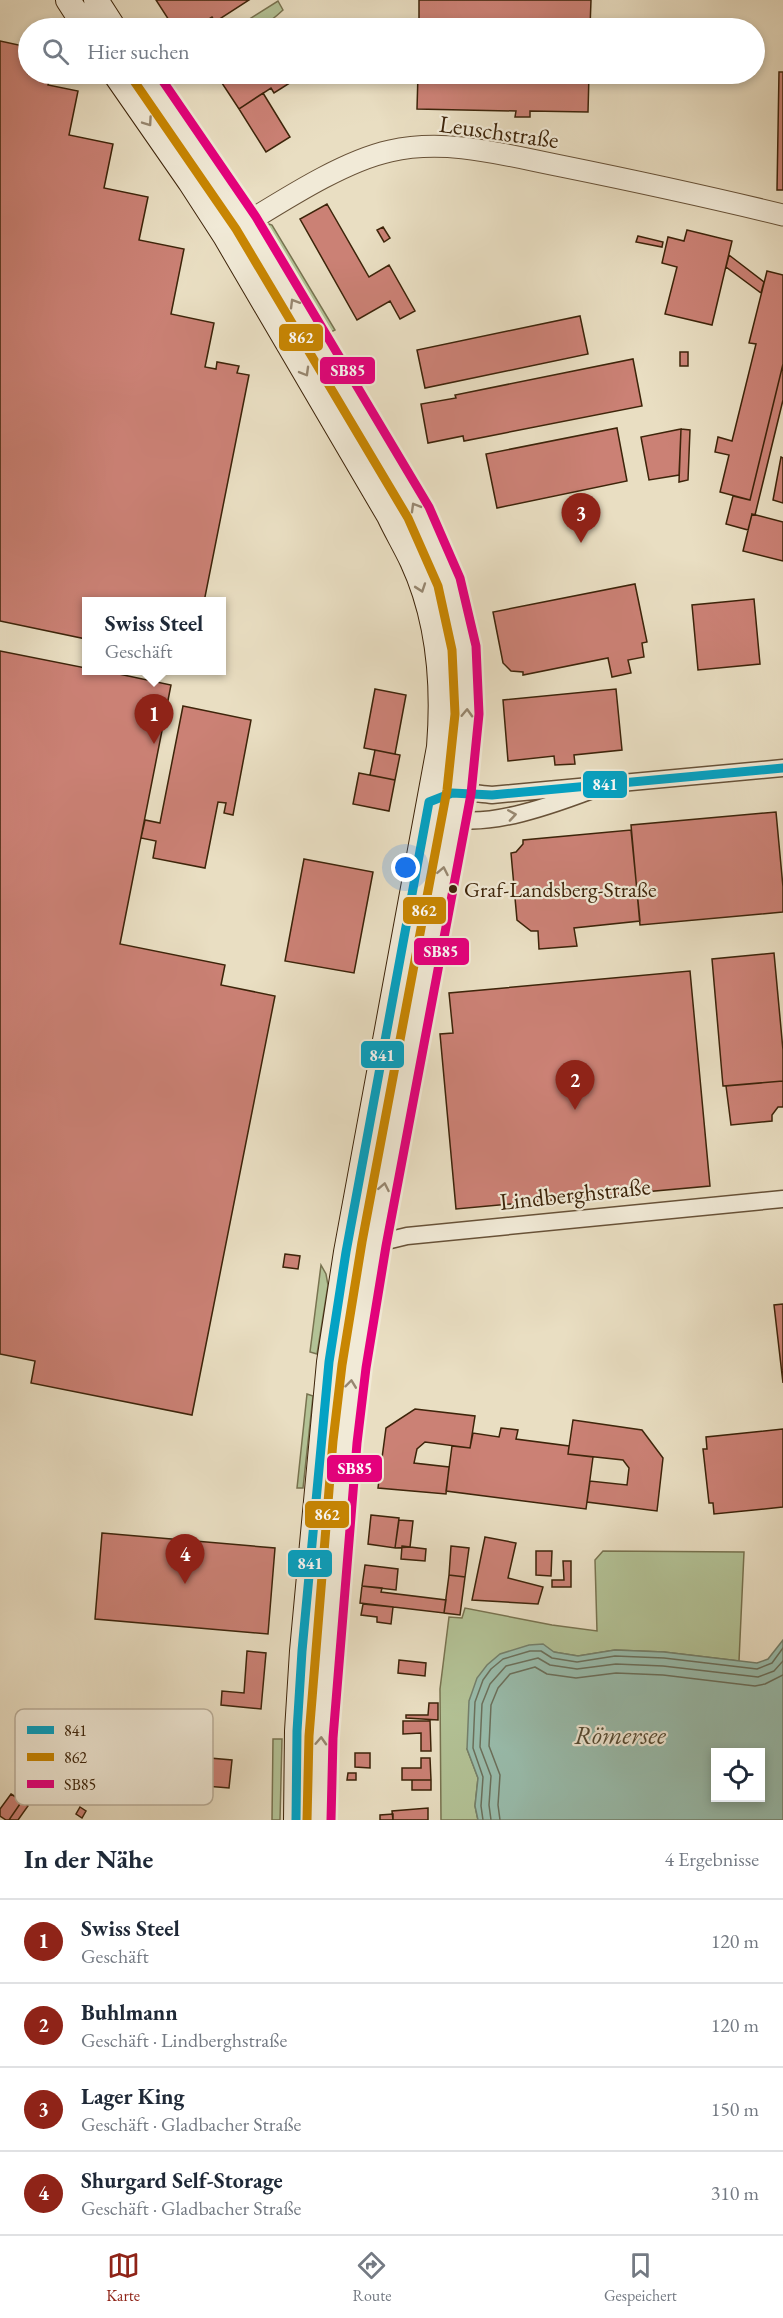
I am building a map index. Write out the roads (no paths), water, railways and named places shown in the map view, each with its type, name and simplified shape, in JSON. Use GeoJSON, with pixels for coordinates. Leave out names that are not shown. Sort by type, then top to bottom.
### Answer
{"type":"FeatureCollection","features":[{"type":"Feature","properties":{"kind":"main road"},"geometry":{"type":"LineString","coordinates":[[68,0],[80,18]]}},
{"type":"Feature","properties":{"kind":"main road"},"geometry":{"type":"LineString","coordinates":[[96,0],[108,18]]}},
{"type":"Feature","properties":{"kind":"main road"},"geometry":{"type":"LineString","coordinates":[[122,84],[225,236],[383,506],[413,562],[429,611],[439,657],[442,700],[439,747],[346,1251],[329,1362],[315,1497],[297,1731],[296,1820]]}},
{"type":"Feature","properties":{"kind":"main road"},"geometry":{"type":"LineString","coordinates":[[151,84],[246,223],[419,513],[449,582],[464,648],[467,680],[465,742],[459,792],[374,1244],[354,1366],[345,1442],[321,1737],[319,1820]]}},
{"type":"Feature","properties":{"kind":"main road"},"geometry":{"type":"LineString","coordinates":[[346,1251],[374,1244]]}},
{"type":"Feature","properties":{"kind":"street","name":"Leuschstraße"},"geometry":{"type":"LineString","coordinates":[[225,236],[342,169],[370,156],[415,147],[471,148],[596,173],[783,215]]}},
{"type":"Feature","properties":{"kind":"street"},"geometry":{"type":"LineString","coordinates":[[608,784],[546,808],[488,819],[453,819],[439,814],[429,802],[441,794],[459,792],[492,795],[608,784],[783,768]]}},
{"type":"Feature","properties":{"kind":"street","name":"Lindberghstraße"},"geometry":{"type":"LineString","coordinates":[[374,1244],[417,1235],[783,1198]]}},
{"type":"Feature","properties":{"kind":"water","name":"Römersee"},"geometry":{"type":"Polygon","coordinates":[[[783,1640],[783,1820],[478,1820],[475,1806],[478,1778],[467,1749],[469,1701],[477,1678],[500,1654],[529,1645],[543,1644],[554,1652],[578,1656],[615,1650],[664,1652],[757,1663],[768,1659],[783,1640]]]}},
{"type":"Feature","properties":{"kind":"place","name":"Lager King"},"geometry":{"type":"Point","coordinates":[581,543]}},
{"type":"Feature","properties":{"kind":"place","name":"Swiss Steel"},"geometry":{"type":"Point","coordinates":[154,744]}},
{"type":"Feature","properties":{"kind":"place","name":"Graf-Landsberg-Straße"},"geometry":{"type":"Point","coordinates":[453,889]}},
{"type":"Feature","properties":{"kind":"place","name":"Buhlmann"},"geometry":{"type":"Point","coordinates":[575,1110]}},
{"type":"Feature","properties":{"kind":"place","name":"Shurgard Self-Storage"},"geometry":{"type":"Point","coordinates":[185,1584]}}]}
